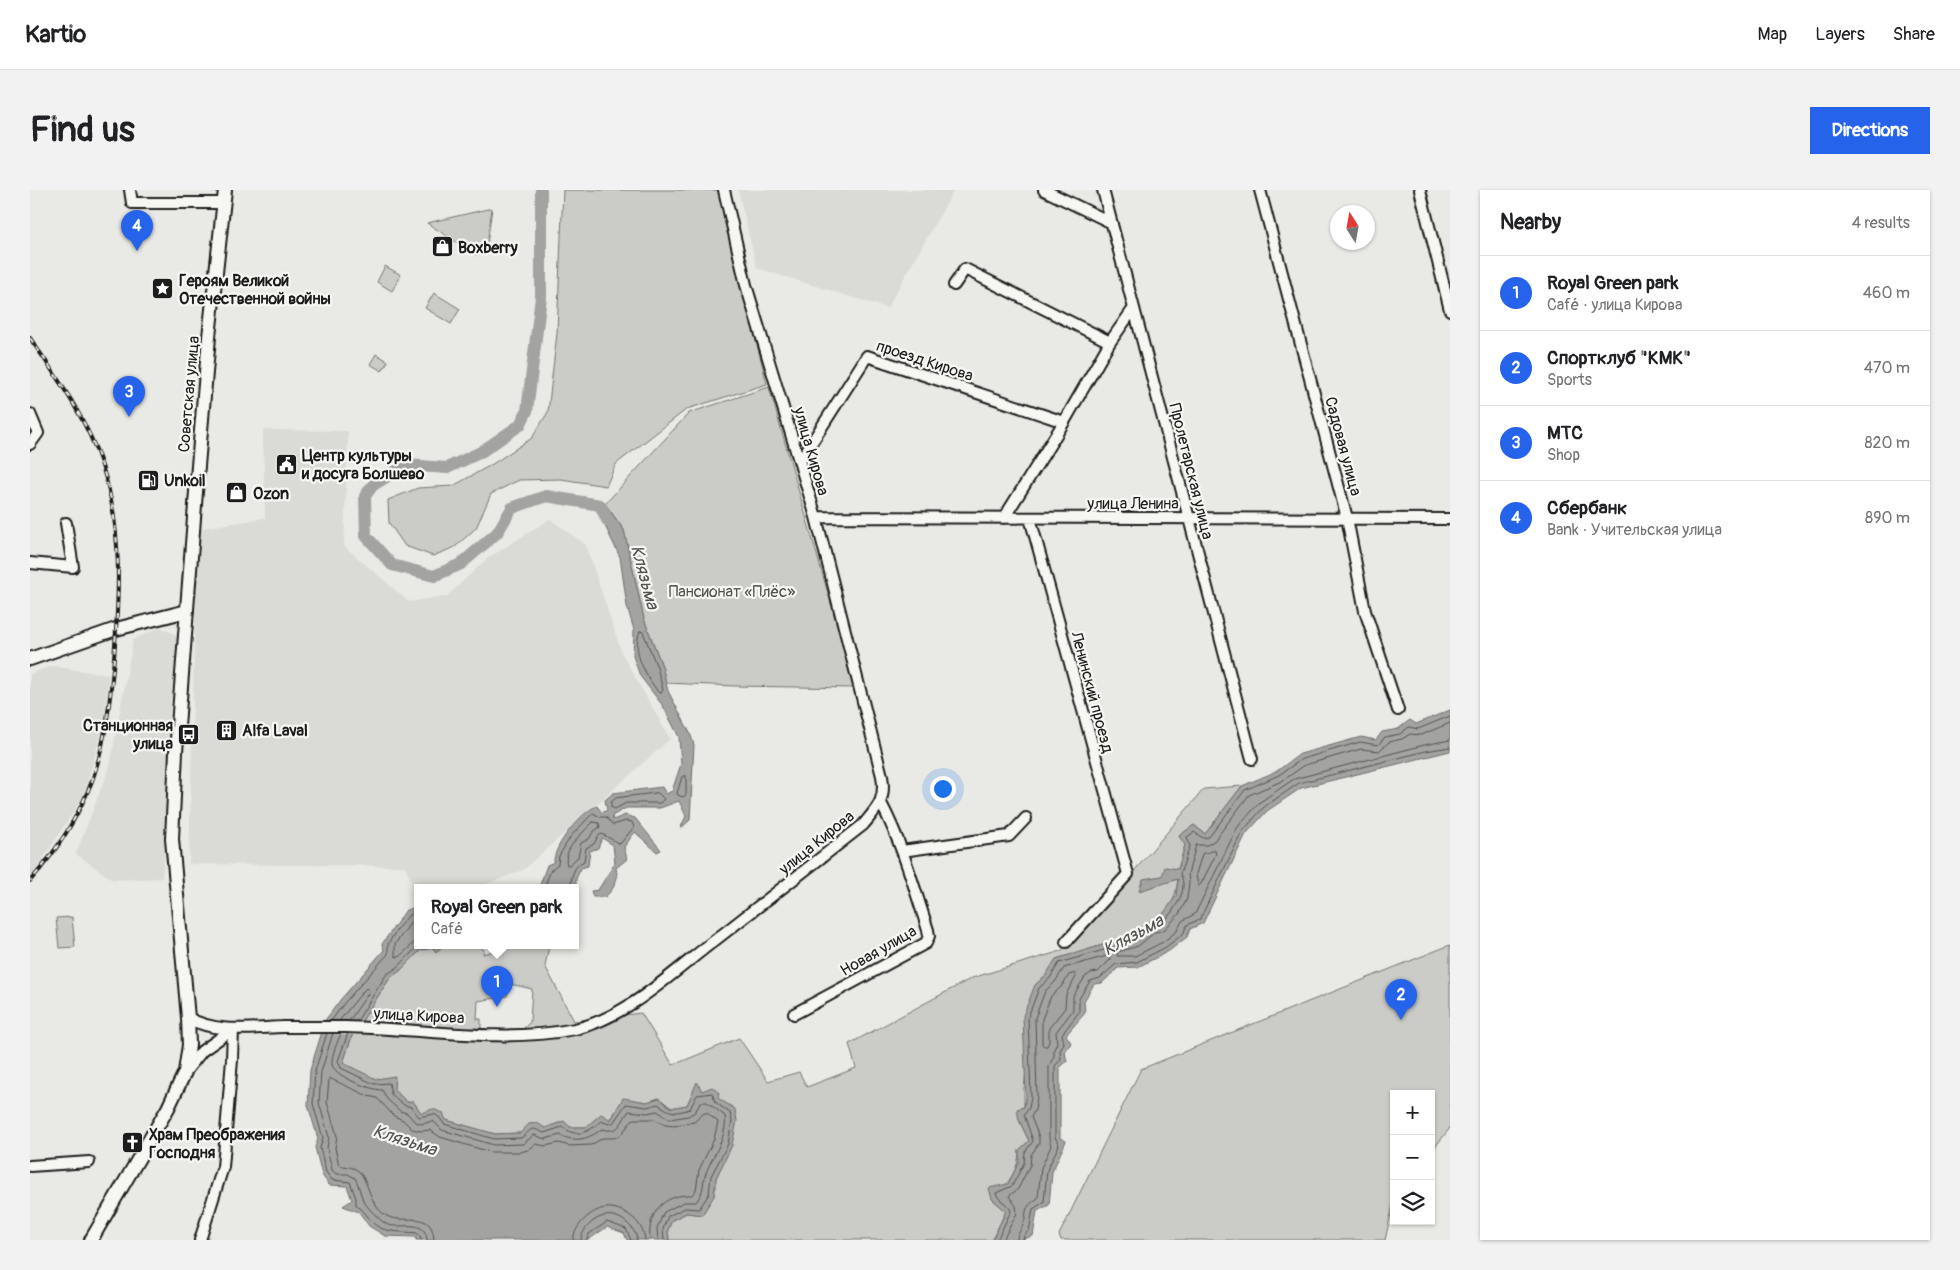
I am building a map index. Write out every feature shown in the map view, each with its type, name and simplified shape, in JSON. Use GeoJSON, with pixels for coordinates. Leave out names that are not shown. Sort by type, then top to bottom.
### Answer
{"type":"FeatureCollection","features":[{"type":"Feature","properties":{"kind":"main road","name":"Советская улица"},"geometry":{"type":"LineString","coordinates":[[188,1018],[172,839],[176,752],[208,346],[225,190]]}},
{"type":"Feature","properties":{"kind":"main road"},"geometry":{"type":"LineString","coordinates":[[30,659],[116,629],[187,611]]}},
{"type":"Feature","properties":{"kind":"main road"},"geometry":{"type":"LineString","coordinates":[[160,619],[185,630]]}},
{"type":"Feature","properties":{"kind":"main road"},"geometry":{"type":"LineString","coordinates":[[91,1240],[168,1108],[185,1072],[189,1045],[188,1018]]}},
{"type":"Feature","properties":{"kind":"street"},"geometry":{"type":"LineString","coordinates":[[130,190],[132,203],[224,204]]}},
{"type":"Feature","properties":{"kind":"street","name":"улица Кирова"},"geometry":{"type":"LineString","coordinates":[[188,1018],[206,1026],[233,1029],[378,1027],[480,1034],[529,1035],[576,1028],[615,1014],[656,986],[863,825],[881,803],[884,790],[882,776],[816,517],[746,285],[724,190]]}},
{"type":"Feature","properties":{"kind":"street"},"geometry":{"type":"LineString","coordinates":[[1044,190],[1112,223]]}},
{"type":"Feature","properties":{"kind":"street","name":"Пролетарская улица"},"geometry":{"type":"LineString","coordinates":[[1103,190],[1252,759]]}},
{"type":"Feature","properties":{"kind":"street","name":"Садовая улица"},"geometry":{"type":"LineString","coordinates":[[1260,190],[1347,518],[1365,611],[1398,710]]}},
{"type":"Feature","properties":{"kind":"street"},"geometry":{"type":"LineString","coordinates":[[1420,190],[1450,310]]}},
{"type":"Feature","properties":{"kind":"street"},"geometry":{"type":"LineString","coordinates":[[954,285],[965,269],[1110,342]]}},
{"type":"Feature","properties":{"kind":"street"},"geometry":{"type":"LineString","coordinates":[[1004,518],[1064,422],[1110,342],[1134,308]]}},
{"type":"Feature","properties":{"kind":"street","name":"проезд Кирова"},"geometry":{"type":"LineString","coordinates":[[800,461],[866,356],[1064,422]]}},
{"type":"Feature","properties":{"kind":"street"},"geometry":{"type":"LineString","coordinates":[[30,444],[38,433],[31,414]]}},
{"type":"Feature","properties":{"kind":"street","name":"улица Ленина"},"geometry":{"type":"LineString","coordinates":[[816,517],[1450,519]]}},
{"type":"Feature","properties":{"kind":"street","name":"Ленинский проезд"},"geometry":{"type":"LineString","coordinates":[[1030,518],[1128,874],[1066,942]]}},
{"type":"Feature","properties":{"kind":"street"},"geometry":{"type":"LineString","coordinates":[[30,563],[73,567],[66,523]]}},
{"type":"Feature","properties":{"kind":"street","name":"Новая улица"},"geometry":{"type":"LineString","coordinates":[[794,1014],[926,943],[928,940],[928,930],[894,827],[881,803]]}},
{"type":"Feature","properties":{"kind":"street"},"geometry":{"type":"LineString","coordinates":[[902,851],[1009,836],[1026,818]]}},
{"type":"Feature","properties":{"kind":"street"},"geometry":{"type":"LineString","coordinates":[[185,1072],[202,1052],[233,1029]]}},
{"type":"Feature","properties":{"kind":"street"},"geometry":{"type":"LineString","coordinates":[[200,1240],[223,1166],[233,1029]]}},
{"type":"Feature","properties":{"kind":"street"},"geometry":{"type":"LineString","coordinates":[[30,1166],[89,1162]]}},
{"type":"Feature","properties":{"kind":"shaded area"},"geometry":{"type":"Polygon","coordinates":[[[738,190],[954,190],[887,308],[757,268],[738,190]]]}},
{"type":"Feature","properties":{"kind":"shaded area"},"geometry":{"type":"Polygon","coordinates":[[[263,430],[348,431],[344,546],[409,602],[447,596],[488,558],[550,519],[586,545],[622,654],[670,739],[523,870],[486,884],[414,884],[414,889],[405,866],[189,864],[197,529],[265,518],[263,430]]]}},
{"type":"Feature","properties":{"kind":"shaded area"},"geometry":{"type":"Polygon","coordinates":[[[160,627],[178,636],[169,723],[166,836],[162,878],[113,880],[76,854],[110,766],[133,640],[160,627]]]}},
{"type":"Feature","properties":{"kind":"shaded area"},"geometry":{"type":"Polygon","coordinates":[[[52,666],[109,675],[103,727],[83,797],[30,879],[30,674],[52,666]]]}},
{"type":"Feature","properties":{"kind":"green space"},"geometry":{"type":"Polygon","coordinates":[[[563,190],[718,190],[767,384],[687,409],[616,464],[606,486],[561,479],[519,480],[491,494],[476,528],[455,547],[433,556],[405,546],[389,523],[388,500],[418,488],[453,486],[491,465],[532,438],[548,412],[557,333],[563,190]]]}},
{"type":"Feature","properties":{"kind":"green space"},"geometry":{"type":"Polygon","coordinates":[[[492,208],[486,252],[476,255],[427,223],[492,208]]]}},
{"type":"Feature","properties":{"kind":"green space"},"geometry":{"type":"Polygon","coordinates":[[[385,266],[401,275],[392,291],[377,282],[385,266]]]}},
{"type":"Feature","properties":{"kind":"green space"},"geometry":{"type":"Polygon","coordinates":[[[434,293],[460,309],[451,324],[425,308],[434,293]]]}},
{"type":"Feature","properties":{"kind":"green space"},"geometry":{"type":"Polygon","coordinates":[[[376,354],[388,361],[382,371],[370,364],[376,354]]]}},
{"type":"Feature","properties":{"kind":"green space","name":"Пансионат «Плёс»"},"geometry":{"type":"Polygon","coordinates":[[[769,387],[855,688],[666,683],[662,666],[644,619],[624,530],[605,504],[689,413],[769,387]]]}},
{"type":"Feature","properties":{"kind":"green space"},"geometry":{"type":"Polygon","coordinates":[[[1242,786],[1205,834],[1194,825],[1179,836],[1185,845],[1178,869],[1162,876],[1143,880],[1139,890],[1178,879],[1172,902],[1158,921],[1152,920],[1133,936],[1056,959],[1046,975],[1035,985],[1024,1089],[1024,1107],[1018,1109],[1019,1120],[1029,1141],[1019,1150],[1017,1165],[1011,1177],[992,1199],[1006,1211],[992,1240],[669,1240],[668,1230],[672,1220],[687,1213],[702,1214],[714,1196],[716,1178],[732,1145],[697,1083],[687,1105],[671,1108],[659,1098],[647,1102],[623,1099],[610,1120],[601,1115],[586,1127],[570,1127],[564,1121],[545,1128],[529,1124],[520,1133],[495,1134],[421,1113],[413,1101],[407,1102],[394,1090],[343,1063],[352,1036],[390,978],[421,950],[482,949],[484,950],[483,954],[500,949],[548,949],[545,966],[574,1021],[641,1013],[673,1065],[739,1038],[768,1081],[799,1072],[807,1087],[856,1068],[849,1044],[972,978],[1061,951],[1135,870],[1204,789],[1242,786]],[[510,984],[507,996],[478,1001],[477,1019],[481,1019],[481,1030],[523,1029],[530,1022],[532,989],[510,984]]]}},
{"type":"Feature","properties":{"kind":"green space"},"geometry":{"type":"Polygon","coordinates":[[[72,917],[75,947],[59,948],[56,918],[72,917]]]}},
{"type":"Feature","properties":{"kind":"green space"},"geometry":{"type":"Polygon","coordinates":[[[1450,945],[1450,1128],[1435,1147],[1435,1090],[1390,1090],[1390,1218],[1385,1240],[1061,1240],[1059,1235],[1141,1069],[1450,945]]]}},
{"type":"Feature","properties":{"kind":"water"},"geometry":{"type":"Polygon","coordinates":[[[605,504],[624,530],[644,619],[662,666],[668,691],[690,733],[694,745],[690,820],[680,829],[686,816],[679,801],[660,808],[626,808],[612,816],[613,820],[625,815],[635,818],[661,850],[657,852],[635,832],[624,847],[627,859],[616,868],[617,876],[611,891],[605,897],[593,897],[591,891],[598,890],[615,863],[613,845],[602,838],[598,848],[590,851],[588,866],[581,868],[576,884],[540,884],[547,865],[554,862],[558,847],[577,822],[597,806],[602,813],[607,810],[605,800],[613,793],[662,787],[666,794],[672,791],[681,764],[679,737],[663,706],[640,676],[633,656],[634,630],[627,606],[620,557],[595,505],[605,504]]]}},
{"type":"Feature","properties":{"kind":"water"},"geometry":{"type":"Polygon","coordinates":[[[1450,710],[1450,751],[1301,788],[1267,811],[1246,834],[1203,923],[1190,929],[1187,937],[1169,951],[1138,967],[1118,968],[1102,983],[1094,984],[1084,1001],[1085,1013],[1066,1035],[1071,1043],[1065,1052],[1067,1062],[1060,1066],[1060,1138],[1066,1141],[1052,1172],[1049,1205],[1037,1211],[1033,1236],[1019,1240],[992,1240],[1006,1211],[992,1199],[989,1188],[1008,1184],[1019,1162],[1019,1150],[1029,1141],[1019,1120],[1017,1109],[1024,1107],[1026,1096],[1023,1016],[1035,985],[1046,975],[1056,959],[1133,936],[1152,920],[1158,921],[1176,896],[1178,879],[1139,891],[1143,879],[1162,876],[1165,867],[1178,869],[1185,845],[1179,836],[1194,825],[1205,834],[1242,786],[1277,771],[1300,754],[1361,737],[1376,740],[1382,732],[1398,729],[1410,720],[1416,724],[1450,710]]]}},
{"type":"Feature","properties":{"kind":"water"},"geometry":{"type":"Polygon","coordinates":[[[414,908],[414,949],[427,949],[421,950],[390,978],[352,1036],[343,1063],[376,1079],[395,1076],[394,1090],[407,1102],[413,1101],[421,1113],[433,1109],[443,1113],[446,1120],[495,1134],[520,1133],[529,1124],[537,1123],[545,1128],[564,1121],[570,1127],[586,1127],[601,1114],[611,1120],[623,1098],[647,1102],[659,1098],[671,1108],[687,1105],[697,1082],[702,1091],[712,1087],[719,1092],[718,1098],[735,1109],[737,1121],[732,1145],[716,1178],[714,1196],[702,1215],[686,1213],[672,1220],[668,1230],[669,1240],[627,1240],[624,1233],[607,1227],[588,1240],[416,1240],[416,1237],[385,1236],[369,1226],[359,1212],[343,1206],[352,1200],[347,1186],[329,1185],[322,1175],[315,1147],[318,1139],[308,1105],[310,1070],[326,1019],[384,950],[382,944],[406,910],[414,908]]]}},
{"type":"Feature","properties":{"kind":"pier"},"geometry":{"type":"Polygon","coordinates":[[[323,1020],[366,1021],[356,1035],[319,1034],[323,1020]]]}},
{"type":"Feature","properties":{"kind":"waterway","name":"Клязьма"},"geometry":{"type":"LineString","coordinates":[[541,190],[541,297],[527,411],[520,425],[481,452],[447,468],[406,465],[373,485],[365,496],[366,536],[392,565],[434,576],[461,564],[497,533],[512,508],[546,496],[600,505],[607,520]]}},
{"type":"Feature","properties":{"kind":"railway"},"geometry":{"type":"LineString","coordinates":[[30,338],[61,384],[80,416],[96,449],[109,489],[118,562],[116,634],[111,690],[107,721],[97,766],[73,821],[49,858],[30,881]]}},
{"type":"Feature","properties":{"kind":"place","name":"Boxberry"},"geometry":{"type":"Point","coordinates":[442,247]}},
{"type":"Feature","properties":{"kind":"place","name":"Сбербанк"},"geometry":{"type":"Point","coordinates":[137,251]}},
{"type":"Feature","properties":{"kind":"place","name":"Героям Великой Отечественной войны"},"geometry":{"type":"Point","coordinates":[163,289]}},
{"type":"Feature","properties":{"kind":"place","name":"МТС"},"geometry":{"type":"Point","coordinates":[129,417]}},
{"type":"Feature","properties":{"kind":"place","name":"Центр культуры и досуга Болшево"},"geometry":{"type":"Point","coordinates":[286,464]}},
{"type":"Feature","properties":{"kind":"place","name":"Unkoil"},"geometry":{"type":"Point","coordinates":[148,480]}},
{"type":"Feature","properties":{"kind":"place","name":"Ozon"},"geometry":{"type":"Point","coordinates":[237,493]}},
{"type":"Feature","properties":{"kind":"place","name":"Alfa Laval"},"geometry":{"type":"Point","coordinates":[226,730]}},
{"type":"Feature","properties":{"kind":"place","name":"Станционная улица"},"geometry":{"type":"Point","coordinates":[189,734]}},
{"type":"Feature","properties":{"kind":"place","name":"Royal Green park"},"geometry":{"type":"Point","coordinates":[497,1007]}},
{"type":"Feature","properties":{"kind":"place","name":"Спортклуб \"КМК\""},"geometry":{"type":"Point","coordinates":[1401,1020]}},
{"type":"Feature","properties":{"kind":"place","name":"Храм Преображения Господня"},"geometry":{"type":"Point","coordinates":[133,1143]}}]}
